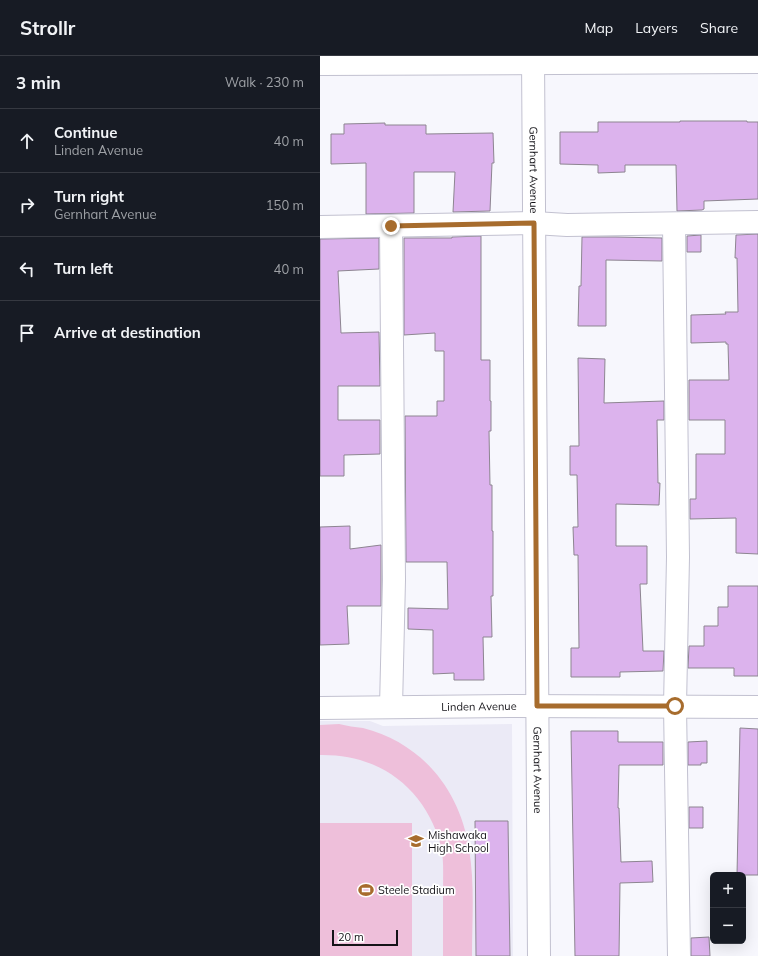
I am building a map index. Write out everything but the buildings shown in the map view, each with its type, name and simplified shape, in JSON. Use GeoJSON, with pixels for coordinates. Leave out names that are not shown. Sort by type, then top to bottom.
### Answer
{"type":"FeatureCollection","features":[{"type":"Feature","properties":{"kind":"street"},"geometry":{"type":"LineString","coordinates":[[320,64],[391,60],[758,62]]}},
{"type":"Feature","properties":{"kind":"street","name":"Gernhart Avenue"},"geometry":{"type":"LineString","coordinates":[[533,60],[540,956]]}},
{"type":"Feature","properties":{"kind":"street"},"geometry":{"type":"LineString","coordinates":[[320,227],[534,223],[567,225],[758,222]]}},
{"type":"Feature","properties":{"kind":"street"},"geometry":{"type":"LineString","coordinates":[[674,224],[678,557],[675,706],[679,956]]}},
{"type":"Feature","properties":{"kind":"street"},"geometry":{"type":"LineString","coordinates":[[391,226],[394,580],[391,707]]}},
{"type":"Feature","properties":{"kind":"street","name":"Linden Avenue"},"geometry":{"type":"LineString","coordinates":[[320,708],[537,706],[758,707]]}},
{"type":"Feature","properties":{"kind":"shaded area","name":"Mishawaka High School"},"geometry":{"type":"Polygon","coordinates":[[[320,721],[370,721],[383,726],[512,724],[513,956],[320,956],[320,721]]]}},
{"type":"Feature","properties":{"kind":"shaded area"},"geometry":{"type":"Polygon","coordinates":[[[339,724],[363,728],[384,735],[403,745],[420,757],[435,772],[447,789],[457,807],[464,827],[471,862],[473,889],[472,956],[443,956],[442,851],[434,825],[424,807],[412,791],[397,778],[380,768],[362,761],[342,756],[320,755],[320,725],[339,724]]]}},
{"type":"Feature","properties":{"kind":"shaded area","name":"Steele Stadium"},"geometry":{"type":"Polygon","coordinates":[[[320,823],[412,823],[412,956],[320,956],[320,823]]]}},
{"type":"Feature","properties":{"kind":"place","name":"Mishawaka High School"},"geometry":{"type":"Point","coordinates":[416,841]}},
{"type":"Feature","properties":{"kind":"place","name":"Steele Stadium"},"geometry":{"type":"Point","coordinates":[366,890]}},
{"type":"Feature","properties":{"kind":"route"},"geometry":{"type":"LineString","coordinates":[[391,226],[534,223],[537,706],[675,706]]}}]}
